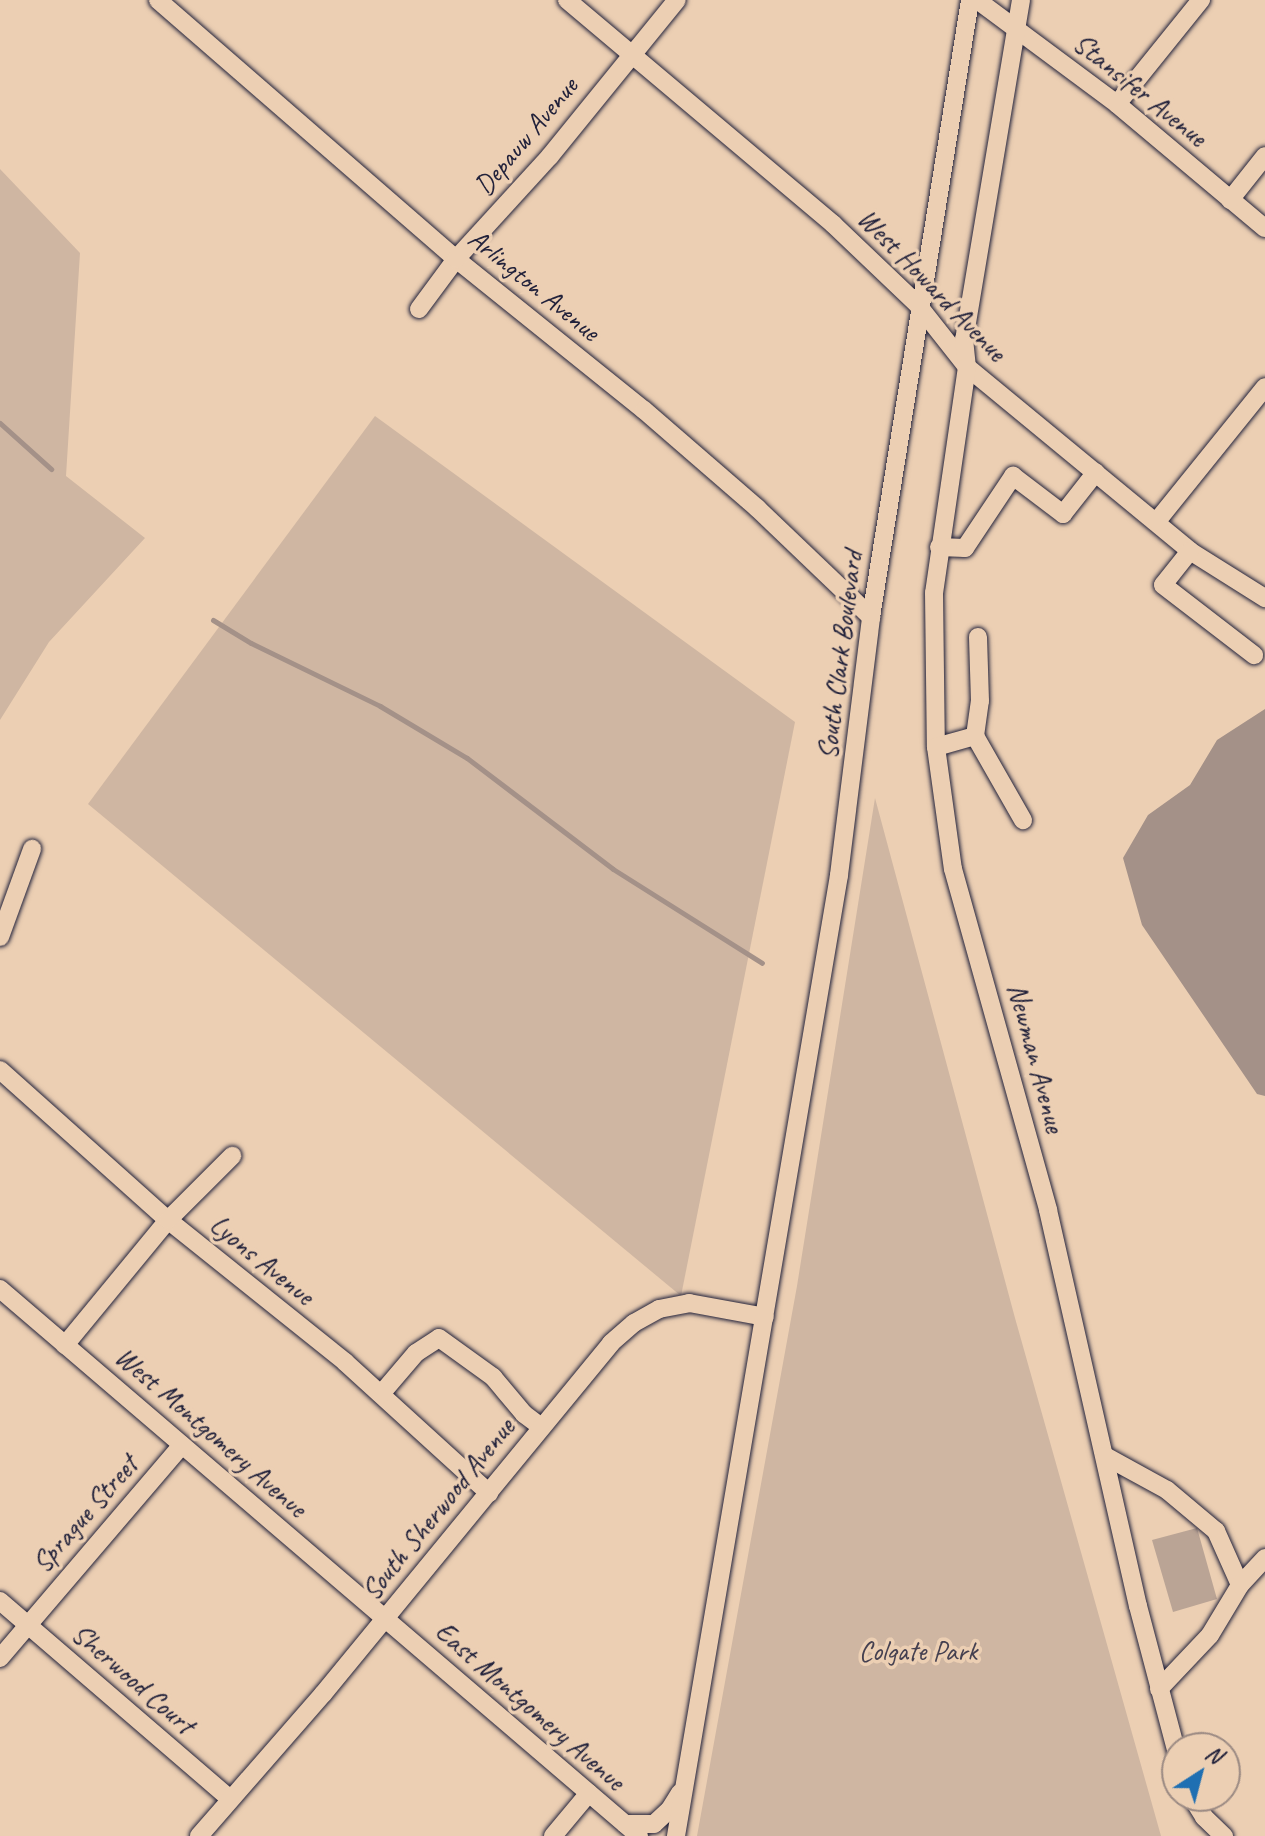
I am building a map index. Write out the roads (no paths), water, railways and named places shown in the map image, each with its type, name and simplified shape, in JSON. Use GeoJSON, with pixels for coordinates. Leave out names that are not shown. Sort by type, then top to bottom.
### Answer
{"type":"FeatureCollection","features":[{"type":"Feature","properties":{"kind":"street","name":"Arlington Avenue"},"geometry":{"type":"LineString","coordinates":[[158,0],[456,259],[656,420],[757,508],[871,617]]}},
{"type":"Feature","properties":{"kind":"street","name":"West Howard Avenue"},"geometry":{"type":"LineString","coordinates":[[567,0],[629,55],[803,197],[918,305],[967,367],[1190,551],[1265,598]]}},
{"type":"Feature","properties":{"kind":"street","name":"Depauw Avenue"},"geometry":{"type":"LineString","coordinates":[[419,309],[456,259],[550,156],[629,55],[677,0]]}},
{"type":"Feature","properties":{"kind":"street","name":"South Clark Boulevard"},"geometry":{"type":"LineString","coordinates":[[676,1836],[839,875],[871,617],[918,305],[970,0]]}},
{"type":"Feature","properties":{"kind":"street","name":"Stansifer Avenue"},"geometry":{"type":"LineString","coordinates":[[977,0],[1117,104],[1265,228]]}},
{"type":"Feature","properties":{"kind":"street"},"geometry":{"type":"LineString","coordinates":[[967,367],[964,339],[1021,0]]}},
{"type":"Feature","properties":{"kind":"street"},"geometry":{"type":"LineString","coordinates":[[1117,104],[1201,0]]}},
{"type":"Feature","properties":{"kind":"street"},"geometry":{"type":"LineString","coordinates":[[1230,200],[1265,156]]}},
{"type":"Feature","properties":{"kind":"street","name":"Newman Avenue"},"geometry":{"type":"LineString","coordinates":[[967,367],[939,547],[932,651],[936,747],[953,869],[1048,1210],[1171,1732]]}},
{"type":"Feature","properties":{"kind":"street"},"geometry":{"type":"LineString","coordinates":[[1157,521],[1265,387]]}},
{"type":"Feature","properties":{"kind":"street"},"geometry":{"type":"LineString","coordinates":[[939,547],[965,548],[1013,476],[1063,514],[1096,472]]}},
{"type":"Feature","properties":{"kind":"street"},"geometry":{"type":"LineString","coordinates":[[1190,551],[1163,585],[1254,655]]}},
{"type":"Feature","properties":{"kind":"street"},"geometry":{"type":"LineString","coordinates":[[978,637],[980,701],[975,736],[1023,820]]}},
{"type":"Feature","properties":{"kind":"street"},"geometry":{"type":"LineString","coordinates":[[936,747],[975,736]]}},
{"type":"Feature","properties":{"kind":"street"},"geometry":{"type":"LineString","coordinates":[[0,937],[32,849]]}},
{"type":"Feature","properties":{"kind":"street","name":"Lyons Avenue"},"geometry":{"type":"LineString","coordinates":[[0,1070],[168,1220],[381,1394],[489,1493]]}},
{"type":"Feature","properties":{"kind":"street"},"geometry":{"type":"LineString","coordinates":[[65,1345],[168,1220],[232,1156]]}},
{"type":"Feature","properties":{"kind":"street","name":"West Montgomery Avenue"},"geometry":{"type":"LineString","coordinates":[[0,1289],[385,1618]]}},
{"type":"Feature","properties":{"kind":"street","name":"South Sherwood Avenue"},"geometry":{"type":"LineString","coordinates":[[201,1835],[385,1618],[611,1343],[634,1323],[659,1309],[689,1303],[765,1317]]}},
{"type":"Feature","properties":{"kind":"street"},"geometry":{"type":"LineString","coordinates":[[381,1394],[416,1353],[439,1338],[493,1377],[524,1414],[541,1427]]}},
{"type":"Feature","properties":{"kind":"street","name":"Sprague Street"},"geometry":{"type":"LineString","coordinates":[[0,1658],[182,1445]]}},
{"type":"Feature","properties":{"kind":"street"},"geometry":{"type":"LineString","coordinates":[[1105,1456],[1167,1490],[1216,1531],[1240,1585]]}},
{"type":"Feature","properties":{"kind":"street"},"geometry":{"type":"LineString","coordinates":[[1159,1689],[1210,1635],[1240,1585],[1265,1558]]}},
{"type":"Feature","properties":{"kind":"street","name":"Sherwood Court"},"geometry":{"type":"LineString","coordinates":[[0,1601],[230,1799]]}},
{"type":"Feature","properties":{"kind":"street","name":"East Montgomery Avenue"},"geometry":{"type":"LineString","coordinates":[[385,1618],[639,1836]]}},
{"type":"Feature","properties":{"kind":"street"},"geometry":{"type":"LineString","coordinates":[[625,1823],[654,1824],[670,1809],[684,1787]]}},
{"type":"Feature","properties":{"kind":"street"},"geometry":{"type":"LineString","coordinates":[[553,1836],[589,1793]]}},
{"type":"Feature","properties":{"kind":"street"},"geometry":{"type":"LineString","coordinates":[[1201,1812],[1224,1836]]}},
{"type":"Feature","properties":{"kind":"waterway"},"geometry":{"type":"LineString","coordinates":[[0,423],[51,469]]}},
{"type":"Feature","properties":{"kind":"waterway"},"geometry":{"type":"LineString","coordinates":[[213,620],[251,643],[380,706],[467,758],[613,869],[762,963]]}},
{"type":"Feature","properties":{"kind":"park label","name":"Colgate Park"},"geometry":{"type":"Point","coordinates":[918,1651]}}]}
